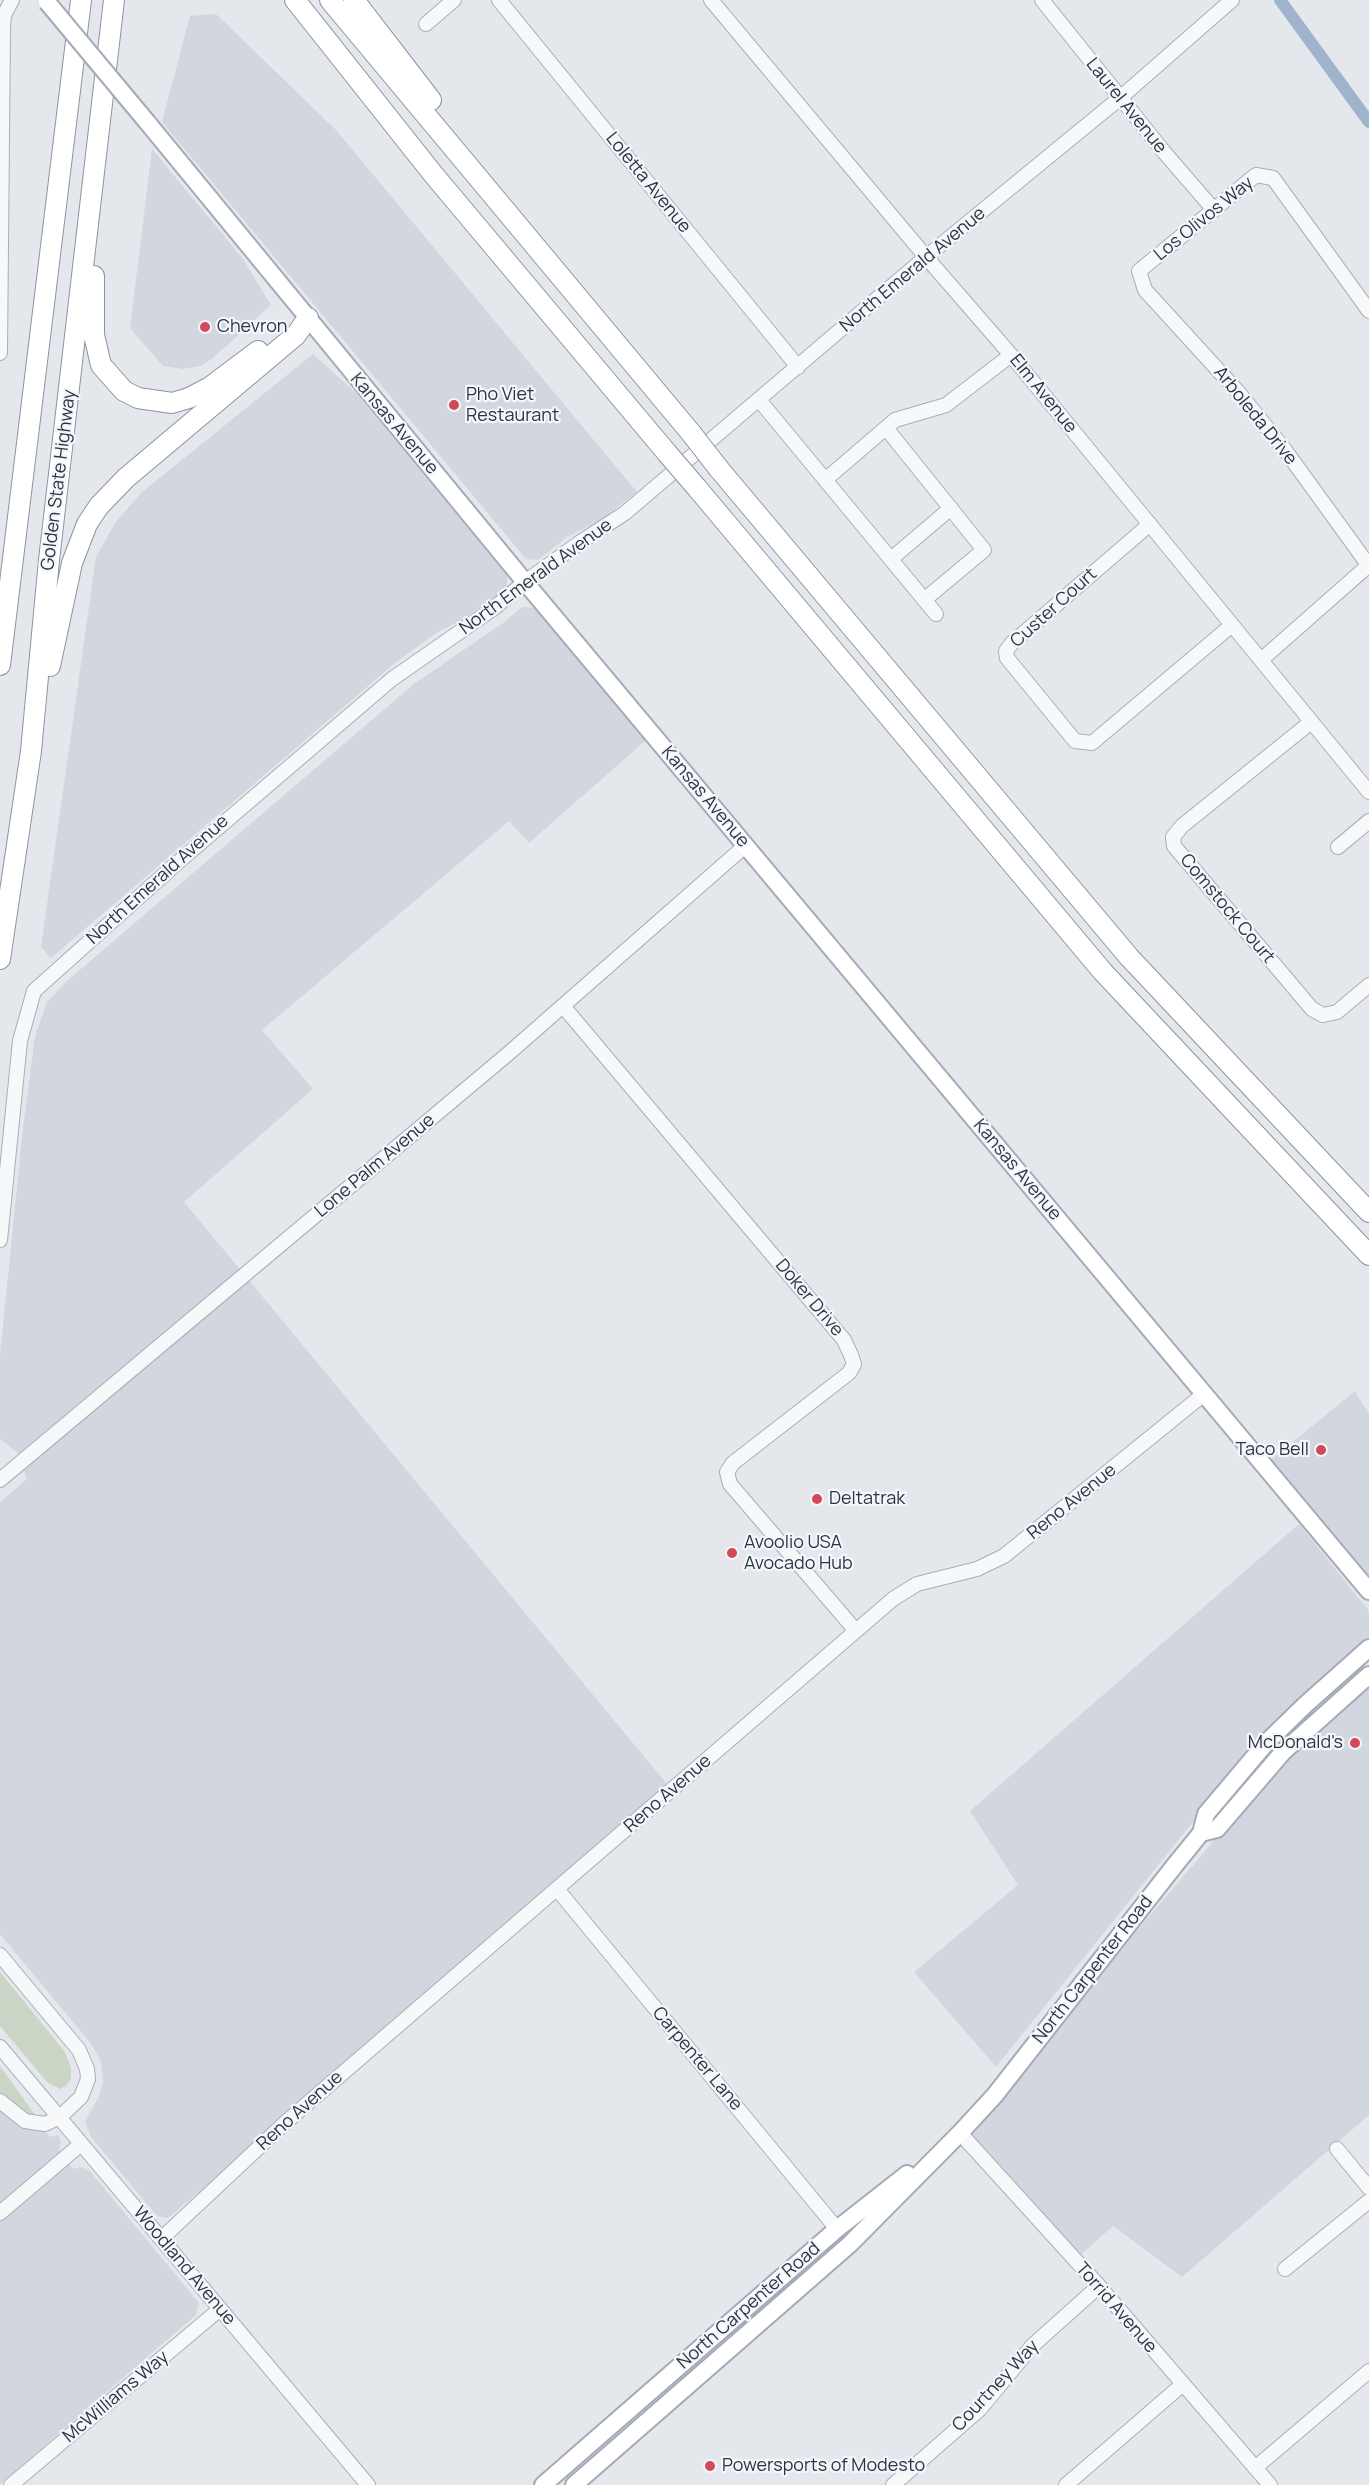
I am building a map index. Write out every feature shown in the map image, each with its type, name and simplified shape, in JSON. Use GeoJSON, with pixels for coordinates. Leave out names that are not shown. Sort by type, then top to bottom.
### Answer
{"type":"FeatureCollection","features":[{"type":"Feature","properties":{"kind":"highway","name":"Golden State Highway"},"geometry":{"type":"LineString","coordinates":[[0,665],[80,0]]}},
{"type":"Feature","properties":{"kind":"highway","name":"Golden State Highway"},"geometry":{"type":"LineString","coordinates":[[0,959],[31,751],[49,560],[114,0]]}},
{"type":"Feature","properties":{"kind":"highway"},"geometry":{"type":"LineString","coordinates":[[295,0],[433,174],[1103,972],[1369,1255]]}},
{"type":"Feature","properties":{"kind":"highway"},"geometry":{"type":"LineString","coordinates":[[330,0],[1113,939],[1192,1027],[1369,1212]]}},
{"type":"Feature","properties":{"kind":"highway"},"geometry":{"type":"LineString","coordinates":[[354,0],[592,313]]}},
{"type":"Feature","properties":{"kind":"highway"},"geometry":{"type":"LineString","coordinates":[[93,191],[96,348],[101,364],[124,391],[151,402],[172,403],[189,398],[210,387],[289,326],[308,318]]}},
{"type":"Feature","properties":{"kind":"highway"},"geometry":{"type":"LineString","coordinates":[[31,751],[72,563],[87,524],[112,490],[296,335],[308,318]]}},
{"type":"Feature","properties":{"kind":"main road","name":"Kansas Avenue"},"geometry":{"type":"LineString","coordinates":[[46,1],[525,582],[1369,1591]]}},
{"type":"Feature","properties":{"kind":"main road","name":"North Carpenter Road"},"geometry":{"type":"LineString","coordinates":[[574,2485],[850,2244],[960,2133],[995,2095],[1201,1833],[1206,1814],[1266,1743],[1369,1648]]}},
{"type":"Feature","properties":{"kind":"main road","name":"North Carpenter Road"},"geometry":{"type":"LineString","coordinates":[[1201,1833],[1217,1829],[1283,1752],[1369,1675]]}},
{"type":"Feature","properties":{"kind":"main road","name":"North Carpenter Road"},"geometry":{"type":"LineString","coordinates":[[543,2485],[837,2229],[960,2133]]}},
{"type":"Feature","properties":{"kind":"main road"},"geometry":{"type":"LineString","coordinates":[[754,2328],[770,2302],[836,2245],[840,2238],[837,2229]]}},
{"type":"Feature","properties":{"kind":"main road"},"geometry":{"type":"LineString","coordinates":[[624,2441],[639,2413],[687,2372],[690,2364],[687,2359]]}},
{"type":"Feature","properties":{"kind":"street"},"geometry":{"type":"LineString","coordinates":[[0,353],[3,28],[4,15],[12,0]]}},
{"type":"Feature","properties":{"kind":"street"},"geometry":{"type":"LineString","coordinates":[[426,24],[454,0]]}},
{"type":"Feature","properties":{"kind":"street","name":"Loletta Avenue"},"geometry":{"type":"LineString","coordinates":[[499,0],[798,367]]}},
{"type":"Feature","properties":{"kind":"street","name":"Elm Avenue"},"geometry":{"type":"LineString","coordinates":[[711,0],[1011,355],[1369,792]]}},
{"type":"Feature","properties":{"kind":"street","name":"Laurel Avenue"},"geometry":{"type":"LineString","coordinates":[[1042,0],[1214,210]]}},
{"type":"Feature","properties":{"kind":"street","name":"North Emerald Avenue"},"geometry":{"type":"LineString","coordinates":[[0,1240],[20,1041],[34,991],[171,867],[392,679],[494,608],[525,582],[625,513],[760,401],[926,257],[1120,98],[1232,0]]}},
{"type":"Feature","properties":{"kind":"street","name":"Los Olivos Way"},"geometry":{"type":"LineString","coordinates":[[1139,271],[1256,175],[1273,178],[1369,311]]}},
{"type":"Feature","properties":{"kind":"street","name":"Arboleda Drive"},"geometry":{"type":"LineString","coordinates":[[1139,271],[1145,290],[1239,393],[1285,450],[1369,566]]}},
{"type":"Feature","properties":{"kind":"street"},"geometry":{"type":"LineString","coordinates":[[825,480],[904,415],[952,402],[1011,355]]}},
{"type":"Feature","properties":{"kind":"street"},"geometry":{"type":"LineString","coordinates":[[760,401],[936,614]]}},
{"type":"Feature","properties":{"kind":"street"},"geometry":{"type":"LineString","coordinates":[[886,429],[984,550],[924,600]]}},
{"type":"Feature","properties":{"kind":"street"},"geometry":{"type":"LineString","coordinates":[[891,559],[951,508]]}},
{"type":"Feature","properties":{"kind":"street","name":"Custer Court"},"geometry":{"type":"LineString","coordinates":[[1150,524],[1012,643],[1006,651],[1007,658],[1015,668],[1075,741],[1092,743],[1232,625]]}},
{"type":"Feature","properties":{"kind":"street"},"geometry":{"type":"LineString","coordinates":[[1261,660],[1369,566]]}},
{"type":"Feature","properties":{"kind":"street","name":"Comstock Court"},"geometry":{"type":"LineString","coordinates":[[1311,722],[1182,826],[1173,837],[1174,846],[1312,1009],[1323,1015],[1336,1012],[1369,984]]}},
{"type":"Feature","properties":{"kind":"street"},"geometry":{"type":"LineString","coordinates":[[1338,848],[1369,821]]}},
{"type":"Feature","properties":{"kind":"street","name":"Lone Palm Avenue"},"geometry":{"type":"LineString","coordinates":[[0,1480],[563,1006],[745,846]]}},
{"type":"Feature","properties":{"kind":"street","name":"Doker Drive"},"geometry":{"type":"LineString","coordinates":[[563,1006],[844,1340],[854,1364],[849,1373],[733,1463],[728,1472],[730,1484],[856,1631]]}},
{"type":"Feature","properties":{"kind":"street","name":"Reno Avenue"},"geometry":{"type":"LineString","coordinates":[[161,2239],[286,2122],[893,1599],[917,1584],[977,1569],[1004,1556],[1204,1394]]}},
{"type":"Feature","properties":{"kind":"street","name":"Carpenter Lane"},"geometry":{"type":"LineString","coordinates":[[557,1889],[837,2229]]}},
{"type":"Feature","properties":{"kind":"street"},"geometry":{"type":"LineString","coordinates":[[0,1955],[79,2050],[87,2069],[86,2088],[81,2097],[60,2117],[45,2124],[25,2121],[0,2101]]}},
{"type":"Feature","properties":{"kind":"street","name":"Woodland Avenue"},"geometry":{"type":"LineString","coordinates":[[0,2047],[368,2485]]}},
{"type":"Feature","properties":{"kind":"street","name":"Torrid Avenue"},"geometry":{"type":"LineString","coordinates":[[960,2133],[1099,2286],[1270,2485]]}},
{"type":"Feature","properties":{"kind":"street"},"geometry":{"type":"LineString","coordinates":[[0,2213],[81,2144]]}},
{"type":"Feature","properties":{"kind":"street"},"geometry":{"type":"LineString","coordinates":[[1337,2149],[1369,2188]]}},
{"type":"Feature","properties":{"kind":"street"},"geometry":{"type":"LineString","coordinates":[[1285,2269],[1369,2201]]}},
{"type":"Feature","properties":{"kind":"street","name":"Courtney Way"},"geometry":{"type":"LineString","coordinates":[[893,2485],[980,2409],[1032,2346],[1099,2286]]}},
{"type":"Feature","properties":{"kind":"street","name":"McWilliams Way"},"geometry":{"type":"LineString","coordinates":[[11,2485],[220,2309]]}},
{"type":"Feature","properties":{"kind":"street"},"geometry":{"type":"LineString","coordinates":[[1255,2468],[1369,2371]]}},
{"type":"Feature","properties":{"kind":"street"},"geometry":{"type":"LineString","coordinates":[[1066,2485],[1183,2384]]}},
{"type":"Feature","properties":{"kind":"shaded area"},"geometry":{"type":"Polygon","coordinates":[[[216,14],[336,130],[637,492],[599,521],[567,537],[538,560],[526,559],[162,122],[190,16],[216,14]]]}},
{"type":"Feature","properties":{"kind":"shaded area"},"geometry":{"type":"Polygon","coordinates":[[[152,149],[243,259],[271,305],[212,359],[200,366],[183,369],[163,366],[130,328],[152,149]]]}},
{"type":"Feature","properties":{"kind":"shaded area"},"geometry":{"type":"Polygon","coordinates":[[[313,354],[357,394],[507,576],[507,588],[462,620],[436,633],[395,663],[51,958],[41,947],[96,557],[115,523],[141,493],[313,354]]]}},
{"type":"Feature","properties":{"kind":"shaded area"},"geometry":{"type":"Polygon","coordinates":[[[522,607],[534,608],[653,734],[529,843],[509,821],[262,1030],[313,1089],[184,1202],[672,1790],[168,2218],[157,2216],[91,2137],[85,2122],[99,2096],[103,2081],[101,2062],[92,2045],[0,1934],[0,1502],[27,1479],[18,1453],[0,1439],[0,1355],[22,1137],[35,1036],[47,1002],[67,981],[414,684],[503,623],[522,607]]]}},
{"type":"Feature","properties":{"kind":"shaded area"},"geometry":{"type":"Polygon","coordinates":[[[1355,1391],[1369,1414],[1369,1584],[1267,1463],[1355,1391]]]}},
{"type":"Feature","properties":{"kind":"shaded area"},"geometry":{"type":"Polygon","coordinates":[[[1299,1524],[1369,1611],[1369,1637],[1304,1694],[1257,1742],[996,2067],[914,1972],[1018,1885],[970,1811],[1299,1524]]]}},
{"type":"Feature","properties":{"kind":"shaded area"},"geometry":{"type":"Polygon","coordinates":[[[1369,1688],[1369,2115],[1182,2277],[1113,2226],[1078,2257],[971,2134],[1139,1928],[1269,1777],[1369,1688]]]}},
{"type":"Feature","properties":{"kind":"shaded area"},"geometry":{"type":"Polygon","coordinates":[[[0,2092],[34,2119],[50,2137],[59,2135],[61,2143],[59,2150],[73,2169],[81,2167],[89,2170],[199,2303],[196,2315],[0,2484],[0,2092]]]}},
{"type":"Feature","properties":{"kind":"green space"},"geometry":{"type":"Polygon","coordinates":[[[0,1972],[65,2052],[71,2068],[71,2079],[66,2086],[60,2089],[47,2082],[0,2026],[0,1972]]]}},
{"type":"Feature","properties":{"kind":"green space"},"geometry":{"type":"Polygon","coordinates":[[[0,2066],[36,2116],[34,2119],[0,2092],[0,2066]]]}},
{"type":"Feature","properties":{"kind":"waterway"},"geometry":{"type":"LineString","coordinates":[[1280,0],[1369,122]]}},
{"type":"Feature","properties":{"kind":"place","name":"Chevron"},"geometry":{"type":"Point","coordinates":[205,327]}},
{"type":"Feature","properties":{"kind":"place","name":"Pho Viet Restaurant"},"geometry":{"type":"Point","coordinates":[454,405]}},
{"type":"Feature","properties":{"kind":"place","name":"Taco Bell"},"geometry":{"type":"Point","coordinates":[1321,1450]}},
{"type":"Feature","properties":{"kind":"place","name":"Deltatrak"},"geometry":{"type":"Point","coordinates":[817,1499]}},
{"type":"Feature","properties":{"kind":"place","name":"Avoolio USA Avocado Hub"},"geometry":{"type":"Point","coordinates":[732,1553]}},
{"type":"Feature","properties":{"kind":"place","name":"McDonald's"},"geometry":{"type":"Point","coordinates":[1355,1743]}},
{"type":"Feature","properties":{"kind":"place","name":"Powersports of Modesto"},"geometry":{"type":"Point","coordinates":[710,2466]}}]}
